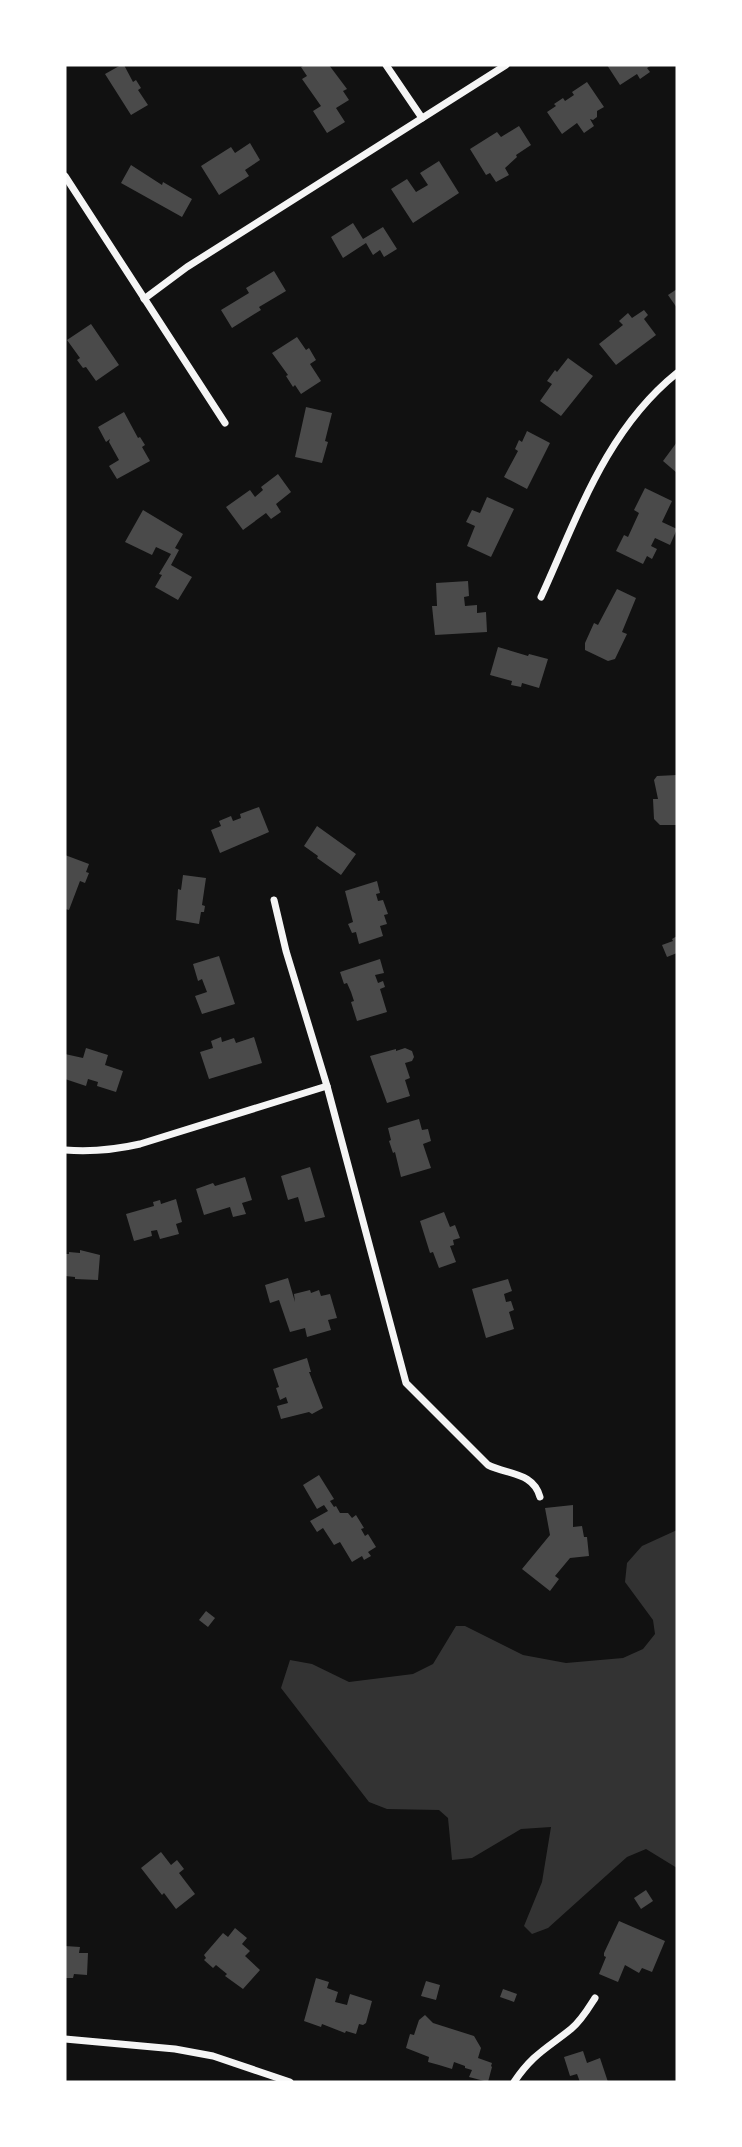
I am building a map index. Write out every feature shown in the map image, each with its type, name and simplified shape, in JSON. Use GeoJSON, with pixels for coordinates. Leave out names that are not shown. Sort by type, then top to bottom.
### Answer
{"type":"FeatureCollection","features":[{"type":"Feature","properties":{"kind":"street"},"geometry":{"type":"LineString","coordinates":[[386,65],[422,118]]}},
{"type":"Feature","properties":{"kind":"street"},"geometry":{"type":"LineString","coordinates":[[144,299],[187,267],[506,65]]}},
{"type":"Feature","properties":{"kind":"street"},"geometry":{"type":"LineString","coordinates":[[65,176],[225,424]]}},
{"type":"Feature","properties":{"kind":"street"},"geometry":{"type":"LineString","coordinates":[[541,597],[603,461],[640,408],[677,373]]}},
{"type":"Feature","properties":{"kind":"street"},"geometry":{"type":"LineString","coordinates":[[274,900],[406,1383],[488,1465],[501,1472],[528,1478],[540,1497]]}},
{"type":"Feature","properties":{"kind":"street"},"geometry":{"type":"LineString","coordinates":[[65,1150],[113,1150],[140,1144],[327,1086]]}},
{"type":"Feature","properties":{"kind":"street"},"geometry":{"type":"LineString","coordinates":[[514,2082],[538,2053],[578,2022],[595,1998]]}},
{"type":"Feature","properties":{"kind":"street"},"geometry":{"type":"LineString","coordinates":[[65,2039],[175,2049],[213,2056],[290,2082]]}},
{"type":"Feature","properties":{"kind":"shaded area"},"geometry":{"type":"Polygon","coordinates":[[[677,1530],[677,1868],[646,1849],[627,1857],[548,1928],[532,1934],[524,1926],[542,1882],[551,1827],[521,1829],[472,1858],[452,1860],[448,1818],[439,1810],[387,1809],[369,1802],[281,1688],[290,1660],[312,1664],[349,1682],[413,1674],[433,1664],[456,1626],[465,1626],[523,1655],[566,1663],[623,1658],[643,1649],[655,1634],[653,1620],[625,1582],[627,1563],[642,1546],[677,1530]]]}},
{"type":"Feature","properties":{"kind":"building"},"geometry":{"type":"Polygon","coordinates":[[[124,65],[133,82],[136,80],[141,88],[138,90],[148,105],[131,115],[105,74],[124,65]]]}},
{"type":"Feature","properties":{"kind":"building"},"geometry":{"type":"Polygon","coordinates":[[[329,65],[347,89],[343,91],[349,100],[336,108],[345,122],[327,133],[313,111],[321,106],[302,79],[307,76],[301,67],[329,65]]]}},
{"type":"Feature","properties":{"kind":"building"},"geometry":{"type":"Polygon","coordinates":[[[607,65],[652,65],[647,68],[650,72],[640,79],[637,74],[620,85],[607,65]]]}},
{"type":"Feature","properties":{"kind":"building"},"geometry":{"type":"Polygon","coordinates":[[[587,82],[604,107],[597,111],[597,117],[590,119],[594,126],[584,133],[577,123],[562,134],[547,112],[563,98],[565,101],[574,95],[572,92],[587,82]]]}},
{"type":"Feature","properties":{"kind":"building"},"geometry":{"type":"Polygon","coordinates":[[[519,126],[531,145],[516,155],[505,168],[509,175],[496,182],[490,173],[486,175],[470,149],[497,132],[501,137],[519,126]]]}},
{"type":"Feature","properties":{"kind":"building"},"geometry":{"type":"Polygon","coordinates":[[[250,143],[260,160],[245,170],[249,176],[219,195],[201,166],[231,147],[235,153],[250,143]]]}},
{"type":"Feature","properties":{"kind":"building"},"geometry":{"type":"Polygon","coordinates":[[[439,161],[459,193],[413,223],[391,189],[407,179],[416,192],[428,185],[420,173],[439,161]]]}},
{"type":"Feature","properties":{"kind":"building"},"geometry":{"type":"Polygon","coordinates":[[[131,165],[162,185],[163,182],[192,199],[182,217],[121,183],[131,165]]]}},
{"type":"Feature","properties":{"kind":"building"},"geometry":{"type":"Polygon","coordinates":[[[353,223],[363,239],[383,227],[397,249],[384,257],[380,250],[373,255],[366,243],[343,258],[331,237],[353,223]]]}},
{"type":"Feature","properties":{"kind":"building"},"geometry":{"type":"Polygon","coordinates":[[[274,271],[286,291],[232,328],[221,310],[249,293],[246,288],[274,271]]]}},
{"type":"Feature","properties":{"kind":"building"},"geometry":{"type":"Polygon","coordinates":[[[677,289],[677,308],[668,295],[677,289]]]}},
{"type":"Feature","properties":{"kind":"building"},"geometry":{"type":"Polygon","coordinates":[[[644,310],[648,315],[644,319],[656,335],[616,365],[599,344],[623,325],[619,321],[628,313],[632,318],[644,310]]]}},
{"type":"Feature","properties":{"kind":"building"},"geometry":{"type":"Polygon","coordinates":[[[91,324],[119,365],[96,381],[77,360],[80,358],[67,340],[91,324]]]}},
{"type":"Feature","properties":{"kind":"building"},"geometry":{"type":"Polygon","coordinates":[[[297,337],[306,350],[309,348],[316,360],[310,364],[321,381],[301,394],[295,385],[293,387],[272,353],[297,337]]]}},
{"type":"Feature","properties":{"kind":"building"},"geometry":{"type":"Polygon","coordinates":[[[568,358],[593,376],[561,416],[540,401],[552,384],[547,381],[568,358]]]}},
{"type":"Feature","properties":{"kind":"building"},"geometry":{"type":"Polygon","coordinates":[[[306,407],[332,413],[322,463],[295,457],[306,407]]]}},
{"type":"Feature","properties":{"kind":"building"},"geometry":{"type":"Polygon","coordinates":[[[124,412],[138,438],[140,437],[145,445],[142,447],[150,461],[117,479],[109,466],[119,460],[109,442],[110,439],[106,442],[98,427],[124,412]]]}},
{"type":"Feature","properties":{"kind":"building"},"geometry":{"type":"Polygon","coordinates":[[[527,431],[550,443],[527,489],[504,477],[518,451],[515,449],[519,440],[522,442],[527,431]]]}},
{"type":"Feature","properties":{"kind":"building"},"geometry":{"type":"Polygon","coordinates":[[[677,442],[677,473],[663,461],[677,442]]]}},
{"type":"Feature","properties":{"kind":"building"},"geometry":{"type":"Polygon","coordinates":[[[278,474],[291,492],[276,504],[281,512],[271,519],[266,513],[243,530],[226,507],[250,490],[255,497],[263,490],[261,487],[278,474]]]}},
{"type":"Feature","properties":{"kind":"building"},"geometry":{"type":"Polygon","coordinates":[[[645,488],[672,501],[662,522],[677,529],[670,545],[655,538],[651,546],[657,549],[652,559],[647,556],[643,564],[616,551],[624,535],[628,537],[639,513],[634,510],[645,488]]]}},
{"type":"Feature","properties":{"kind":"building"},"geometry":{"type":"Polygon","coordinates":[[[487,497],[514,509],[491,557],[467,546],[475,526],[466,522],[472,510],[480,513],[487,497]]]}},
{"type":"Feature","properties":{"kind":"building"},"geometry":{"type":"Polygon","coordinates":[[[143,510],[183,534],[175,548],[179,550],[171,565],[192,577],[178,600],[155,587],[171,554],[156,547],[152,555],[125,542],[143,510]]]}},
{"type":"Feature","properties":{"kind":"building"},"geometry":{"type":"Polygon","coordinates":[[[468,581],[469,596],[464,597],[465,606],[477,605],[477,613],[486,612],[487,632],[435,635],[432,606],[437,606],[436,583],[468,581]]]}},
{"type":"Feature","properties":{"kind":"building"},"geometry":{"type":"Polygon","coordinates":[[[617,589],[636,598],[622,632],[627,634],[615,659],[608,661],[585,650],[585,643],[594,623],[598,625],[617,589]]]}},
{"type":"Feature","properties":{"kind":"building"},"geometry":{"type":"Polygon","coordinates":[[[498,647],[548,659],[539,688],[522,683],[521,687],[511,685],[512,681],[490,675],[498,647]]]}},
{"type":"Feature","properties":{"kind":"building"},"geometry":{"type":"Polygon","coordinates":[[[677,775],[677,825],[660,825],[654,819],[653,799],[658,799],[654,780],[657,776],[677,775]]]}},
{"type":"Feature","properties":{"kind":"building"},"geometry":{"type":"Polygon","coordinates":[[[259,807],[269,832],[220,853],[211,830],[221,826],[219,821],[231,816],[233,821],[241,818],[240,814],[259,807]]]}},
{"type":"Feature","properties":{"kind":"building"},"geometry":{"type":"Polygon","coordinates":[[[317,826],[356,854],[341,875],[304,846],[317,826]]]}},
{"type":"Feature","properties":{"kind":"building"},"geometry":{"type":"Polygon","coordinates":[[[65,855],[89,864],[85,883],[80,881],[69,910],[65,909],[65,855]]]}},
{"type":"Feature","properties":{"kind":"building"},"geometry":{"type":"Polygon","coordinates":[[[183,875],[206,878],[202,905],[205,906],[199,924],[176,920],[178,889],[181,890],[183,875]]]}},
{"type":"Feature","properties":{"kind":"building"},"geometry":{"type":"Polygon","coordinates":[[[377,881],[380,893],[376,894],[378,901],[383,900],[388,914],[384,915],[387,924],[380,926],[383,936],[359,944],[356,932],[352,933],[348,924],[353,922],[345,891],[377,881]]]}},
{"type":"Feature","properties":{"kind":"building"},"geometry":{"type":"Polygon","coordinates":[[[677,936],[677,953],[667,957],[662,945],[673,941],[677,936]]]}},
{"type":"Feature","properties":{"kind":"building"},"geometry":{"type":"Polygon","coordinates":[[[219,956],[235,1004],[202,1014],[195,996],[207,992],[202,979],[198,981],[193,964],[219,956]]]}},
{"type":"Feature","properties":{"kind":"building"},"geometry":{"type":"Polygon","coordinates":[[[380,959],[384,973],[375,975],[378,983],[383,981],[385,987],[380,989],[387,1012],[357,1021],[351,992],[347,983],[344,984],[340,972],[380,959]]]}},
{"type":"Feature","properties":{"kind":"building"},"geometry":{"type":"Polygon","coordinates":[[[221,1037],[222,1042],[234,1038],[236,1043],[254,1037],[262,1063],[209,1079],[200,1052],[213,1048],[211,1041],[221,1037]]]}},
{"type":"Feature","properties":{"kind":"building"},"geometry":{"type":"Polygon","coordinates":[[[86,1048],[108,1055],[105,1065],[123,1071],[116,1092],[97,1086],[98,1082],[88,1079],[86,1086],[65,1079],[65,1054],[83,1058],[86,1048]]]}},
{"type":"Feature","properties":{"kind":"building"},"geometry":{"type":"Polygon","coordinates":[[[405,1048],[412,1051],[414,1057],[412,1061],[405,1063],[410,1078],[405,1080],[410,1096],[387,1103],[370,1056],[405,1048]]]}},
{"type":"Feature","properties":{"kind":"building"},"geometry":{"type":"Polygon","coordinates":[[[419,1119],[422,1130],[428,1129],[431,1141],[423,1144],[431,1168],[401,1177],[395,1152],[393,1153],[389,1141],[388,1128],[419,1119]]]}},
{"type":"Feature","properties":{"kind":"building"},"geometry":{"type":"Polygon","coordinates":[[[310,1167],[325,1217],[305,1222],[298,1197],[288,1200],[281,1176],[310,1167]]]}},
{"type":"Feature","properties":{"kind":"building"},"geometry":{"type":"Polygon","coordinates":[[[245,1177],[252,1200],[242,1203],[246,1214],[233,1217],[230,1207],[204,1215],[196,1189],[245,1177]]]}},
{"type":"Feature","properties":{"kind":"building"},"geometry":{"type":"Polygon","coordinates":[[[176,1199],[182,1222],[176,1224],[179,1234],[160,1239],[157,1230],[151,1231],[152,1236],[134,1241],[126,1214],[154,1206],[153,1202],[160,1200],[161,1204],[176,1199]]]}},
{"type":"Feature","properties":{"kind":"building"},"geometry":{"type":"Polygon","coordinates":[[[444,1212],[450,1227],[455,1225],[460,1238],[453,1240],[454,1245],[450,1246],[456,1262],[439,1268],[433,1252],[430,1253],[420,1221],[444,1212]]]}},
{"type":"Feature","properties":{"kind":"building"},"geometry":{"type":"Polygon","coordinates":[[[80,1250],[100,1255],[98,1280],[65,1276],[65,1254],[80,1253],[80,1250]]]}},
{"type":"Feature","properties":{"kind":"building"},"geometry":{"type":"Polygon","coordinates":[[[288,1278],[295,1302],[294,1294],[310,1290],[311,1293],[319,1290],[321,1296],[330,1294],[337,1318],[328,1320],[331,1330],[307,1337],[305,1328],[290,1332],[279,1300],[270,1303],[265,1285],[288,1278]]]}},
{"type":"Feature","properties":{"kind":"building"},"geometry":{"type":"Polygon","coordinates":[[[508,1279],[512,1291],[504,1294],[506,1302],[511,1301],[514,1310],[509,1312],[514,1329],[486,1338],[472,1289],[508,1279]]]}},
{"type":"Feature","properties":{"kind":"building"},"geometry":{"type":"Polygon","coordinates":[[[307,1358],[309,1372],[323,1408],[312,1414],[309,1412],[281,1419],[277,1406],[288,1403],[286,1397],[280,1400],[273,1369],[307,1358]]]}},
{"type":"Feature","properties":{"kind":"building"},"geometry":{"type":"Polygon","coordinates":[[[319,1475],[334,1499],[330,1501],[334,1507],[336,1506],[340,1513],[348,1513],[352,1518],[356,1515],[364,1528],[361,1529],[365,1536],[368,1534],[376,1547],[368,1552],[371,1556],[364,1560],[362,1556],[352,1562],[340,1542],[334,1545],[323,1528],[317,1532],[310,1521],[328,1511],[324,1505],[317,1509],[303,1485],[319,1475]]]}},
{"type":"Feature","properties":{"kind":"building"},"geometry":{"type":"Polygon","coordinates":[[[573,1505],[573,1527],[582,1526],[584,1537],[587,1537],[589,1556],[570,1558],[555,1576],[559,1579],[550,1591],[522,1569],[550,1535],[545,1508],[573,1505]]]}},
{"type":"Feature","properties":{"kind":"building"},"geometry":{"type":"Polygon","coordinates":[[[206,1611],[215,1618],[208,1627],[199,1620],[206,1611]]]}},
{"type":"Feature","properties":{"kind":"building"},"geometry":{"type":"Polygon","coordinates":[[[161,1852],[171,1865],[177,1860],[184,1869],[179,1873],[195,1894],[176,1909],[141,1868],[161,1852]]]}},
{"type":"Feature","properties":{"kind":"building"},"geometry":{"type":"Polygon","coordinates":[[[646,1890],[653,1901],[641,1909],[634,1898],[646,1890]]]}},
{"type":"Feature","properties":{"kind":"building"},"geometry":{"type":"Polygon","coordinates":[[[619,1921],[665,1941],[652,1972],[642,1968],[639,1973],[625,1965],[618,1982],[599,1974],[606,1957],[604,1953],[619,1921]]]}},
{"type":"Feature","properties":{"kind":"building"},"geometry":{"type":"Polygon","coordinates":[[[235,1928],[247,1938],[242,1944],[250,1951],[245,1956],[260,1970],[243,1989],[225,1976],[227,1974],[216,1965],[213,1968],[204,1960],[204,1955],[223,1933],[228,1937],[235,1928]]]}},
{"type":"Feature","properties":{"kind":"building"},"geometry":{"type":"Polygon","coordinates":[[[65,1946],[80,1947],[79,1953],[88,1953],[87,1975],[74,1974],[73,1978],[65,1978],[65,1946]]]}},
{"type":"Feature","properties":{"kind":"building"},"geometry":{"type":"Polygon","coordinates":[[[316,1978],[329,1982],[327,1988],[338,1992],[335,2002],[347,2005],[350,1994],[372,2001],[366,2023],[359,2024],[356,2034],[304,2021],[316,1978]]]}},
{"type":"Feature","properties":{"kind":"building"},"geometry":{"type":"Polygon","coordinates":[[[426,1981],[440,1985],[436,2000],[421,1996],[426,1981]]]}},
{"type":"Feature","properties":{"kind":"building"},"geometry":{"type":"Polygon","coordinates":[[[503,1989],[517,1994],[514,2002],[500,1997],[503,1989]]]}},
{"type":"Feature","properties":{"kind":"building"},"geometry":{"type":"Polygon","coordinates":[[[425,2015],[433,2023],[474,2036],[481,2048],[478,2058],[492,2063],[488,2082],[469,2077],[472,2070],[465,2066],[454,2062],[452,2069],[428,2062],[429,2057],[406,2048],[410,2034],[414,2035],[419,2020],[425,2015]]]}},
{"type":"Feature","properties":{"kind":"building"},"geometry":{"type":"Polygon","coordinates":[[[583,2051],[587,2063],[600,2058],[608,2082],[580,2082],[577,2074],[570,2076],[564,2057],[583,2051]]]}}]}
